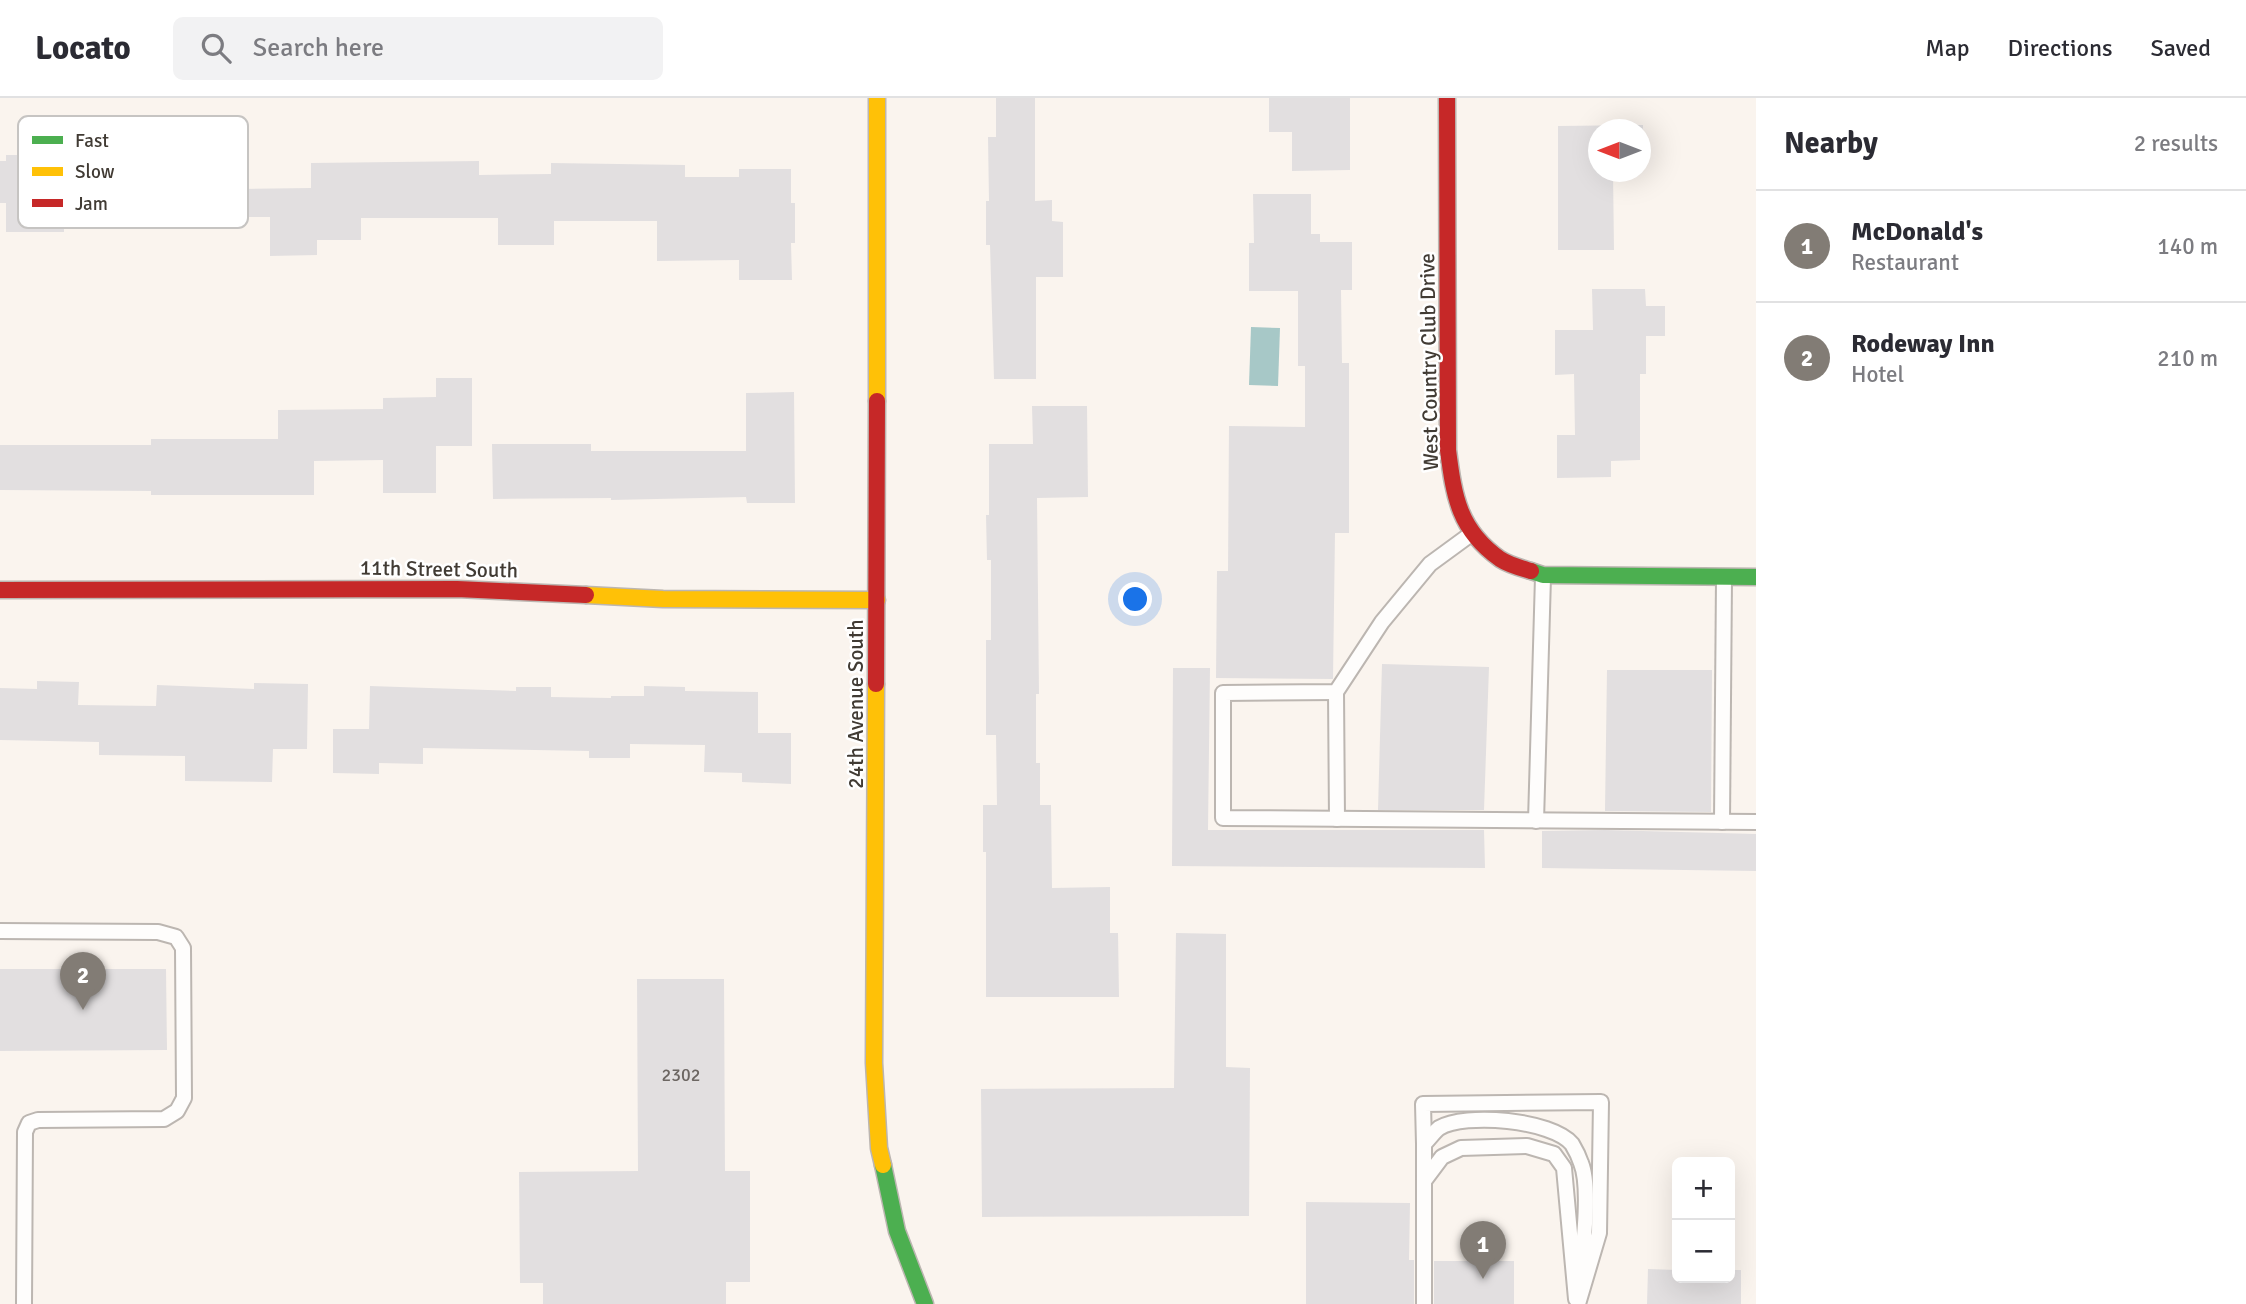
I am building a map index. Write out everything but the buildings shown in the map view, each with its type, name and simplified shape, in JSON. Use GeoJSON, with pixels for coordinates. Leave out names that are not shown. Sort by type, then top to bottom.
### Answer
{"type":"FeatureCollection","features":[{"type":"Feature","properties":{"kind":"street","name":"24th Avenue South"},"geometry":{"type":"LineString","coordinates":[[877,98],[874,1063],[879,1148],[897,1231],[925,1304]]}},
{"type":"Feature","properties":{"kind":"street","name":"West Country Club Drive"},"geometry":{"type":"LineString","coordinates":[[1447,98],[1448,450],[1454,496],[1472,533],[1502,561],[1544,575],[1756,578]]}},
{"type":"Feature","properties":{"kind":"street","name":"11th Street South"},"geometry":{"type":"LineString","coordinates":[[0,590],[457,589],[663,599],[877,600]]}},
{"type":"Feature","properties":{"kind":"lane"},"geometry":{"type":"LineString","coordinates":[[1337,819],[1336,692],[1382,622],[1430,564],[1472,533]]}},
{"type":"Feature","properties":{"kind":"lane"},"geometry":{"type":"LineString","coordinates":[[1536,821],[1544,575]]}},
{"type":"Feature","properties":{"kind":"lane"},"geometry":{"type":"LineString","coordinates":[[1722,822],[1724,577]]}},
{"type":"Feature","properties":{"kind":"lane"},"geometry":{"type":"LineString","coordinates":[[1336,692],[1223,693],[1223,818],[1756,822]]}},
{"type":"Feature","properties":{"kind":"lane"},"geometry":{"type":"LineString","coordinates":[[0,931],[158,932],[176,937],[183,948],[184,1098],[177,1111],[164,1119],[38,1120],[29,1123],[24,1132],[24,1304]]}},
{"type":"Feature","properties":{"kind":"lane"},"geometry":{"type":"LineString","coordinates":[[1424,1304],[1423,1104],[1601,1102],[1600,1233],[1577,1304]]}},
{"type":"Feature","properties":{"kind":"lane"},"geometry":{"type":"LineString","coordinates":[[1424,1144],[1439,1128],[1467,1121],[1507,1120],[1545,1129],[1571,1143],[1583,1166],[1586,1217],[1577,1304]]}},
{"type":"Feature","properties":{"kind":"lane"},"geometry":{"type":"LineString","coordinates":[[1424,1181],[1442,1157],[1461,1148],[1527,1146],[1554,1154],[1564,1168],[1577,1304]]}},
{"type":"Feature","properties":{"kind":"water"},"geometry":{"type":"Polygon","coordinates":[[[1251,327],[1280,328],[1278,386],[1249,385],[1251,327]]]}},
{"type":"Feature","properties":{"kind":"traffic: fast"},"geometry":{"type":"LineString","coordinates":[[1531,571],[1543,575],[1756,577]]}},
{"type":"Feature","properties":{"kind":"traffic: fast"},"geometry":{"type":"LineString","coordinates":[[883,1165],[897,1231],[925,1304]]}},
{"type":"Feature","properties":{"kind":"traffic: slow"},"geometry":{"type":"LineString","coordinates":[[877,98],[877,401]]}},
{"type":"Feature","properties":{"kind":"traffic: slow"},"geometry":{"type":"LineString","coordinates":[[586,595],[663,599],[877,600]]}},
{"type":"Feature","properties":{"kind":"traffic: slow"},"geometry":{"type":"LineString","coordinates":[[876,684],[874,1063],[879,1148],[883,1165]]}},
{"type":"Feature","properties":{"kind":"traffic: jam"},"geometry":{"type":"LineString","coordinates":[[1447,98],[1448,450],[1453,483],[1461,511],[1475,536],[1500,559],[1531,571]]}},
{"type":"Feature","properties":{"kind":"traffic: jam"},"geometry":{"type":"LineString","coordinates":[[876,684],[877,401]]}},
{"type":"Feature","properties":{"kind":"traffic: jam"},"geometry":{"type":"LineString","coordinates":[[0,590],[457,589],[586,595]]}},
{"type":"Feature","properties":{"kind":"place","name":"Rodeway Inn"},"geometry":{"type":"Point","coordinates":[83,1010]}},
{"type":"Feature","properties":{"kind":"place","name":"McDonald's"},"geometry":{"type":"Point","coordinates":[1483,1279]}}]}
